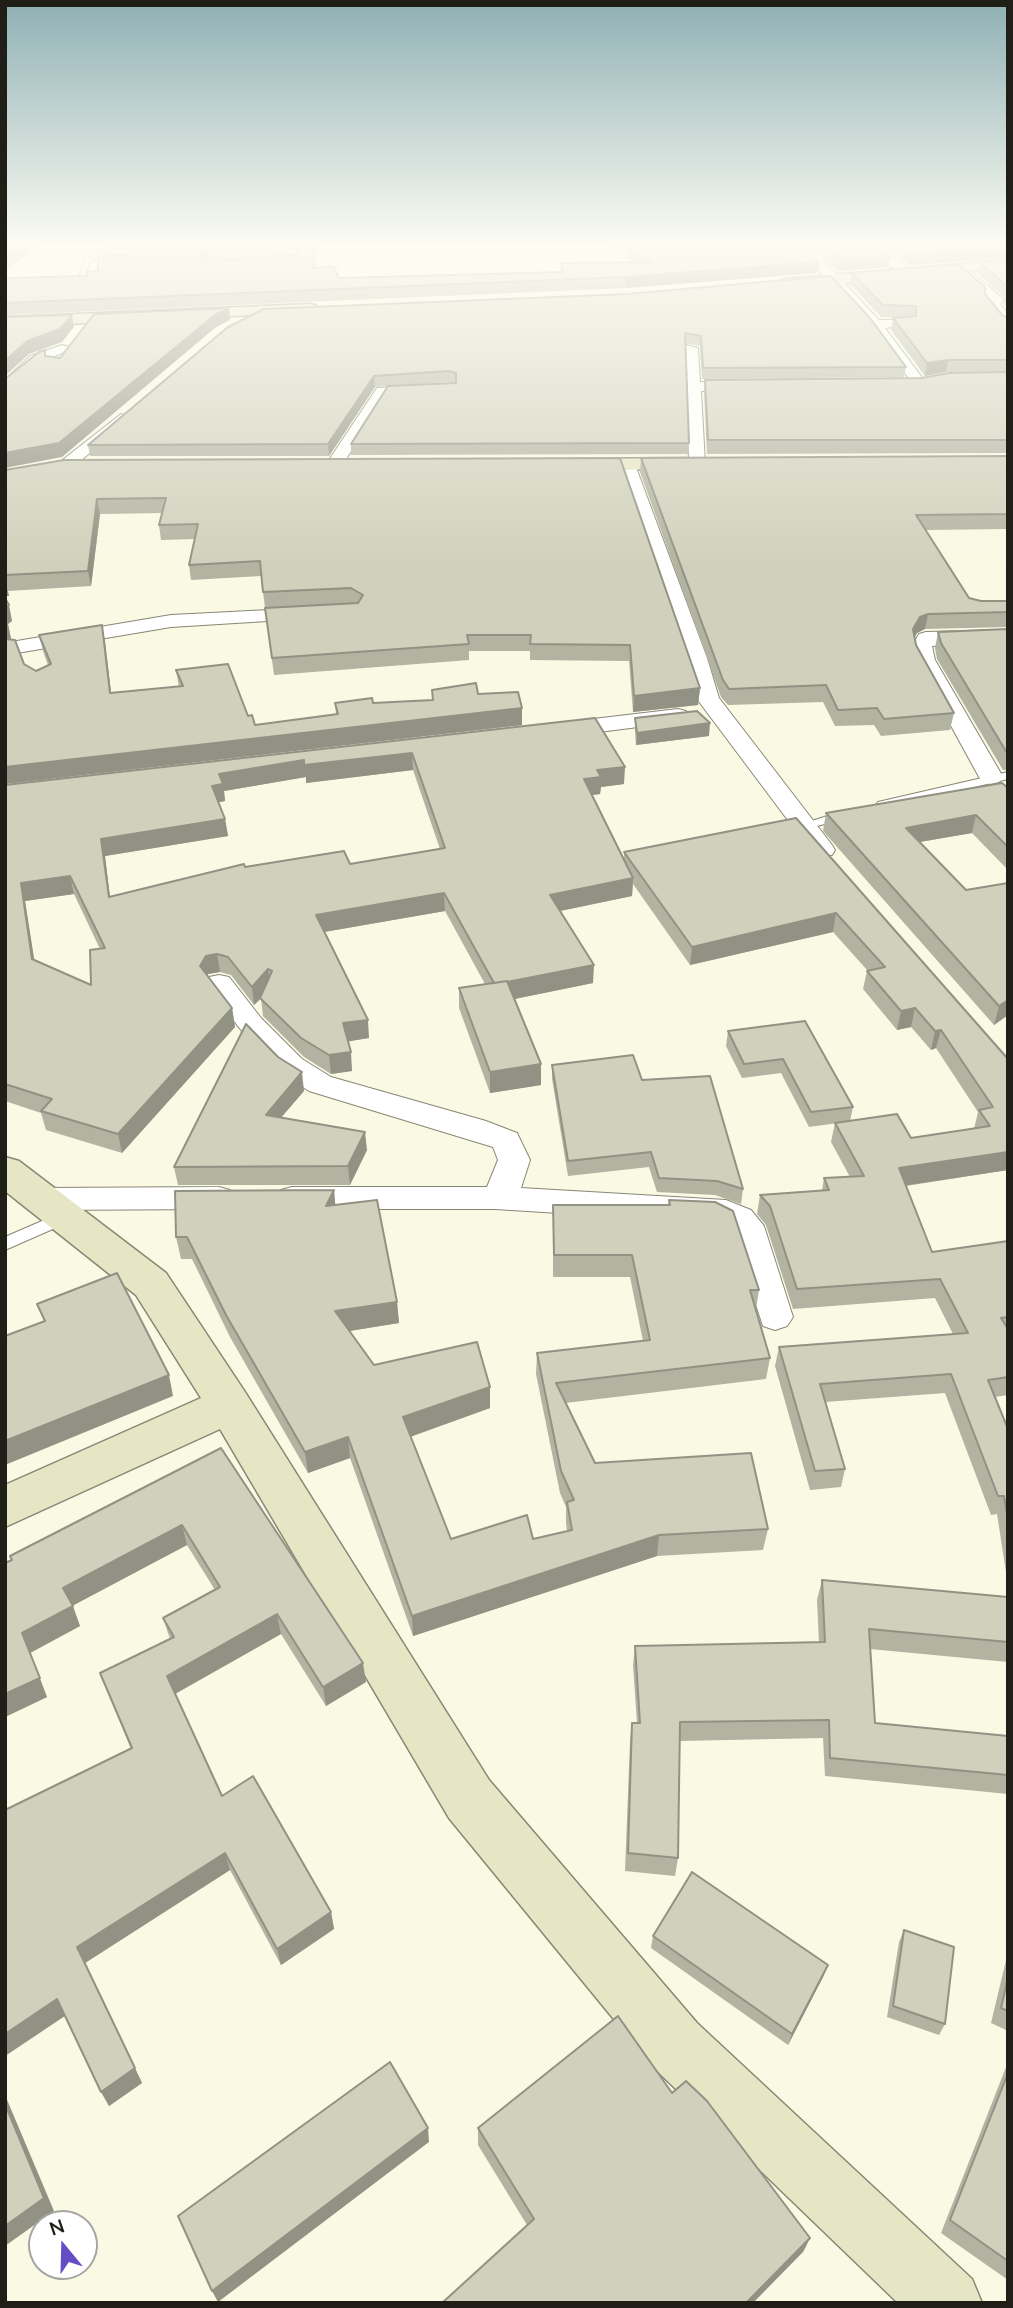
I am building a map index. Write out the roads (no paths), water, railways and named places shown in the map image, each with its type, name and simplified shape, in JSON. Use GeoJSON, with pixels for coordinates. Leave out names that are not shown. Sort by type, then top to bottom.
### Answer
{"type":"FeatureCollection","features":[{"type":"Feature","properties":{"kind":"street"},"geometry":{"type":"LineString","coordinates":[[5,388],[35,359],[53,353]]}},
{"type":"Feature","properties":{"kind":"street"},"geometry":{"type":"LineString","coordinates":[[51,373],[64,353]]}},
{"type":"Feature","properties":{"kind":"street"},"geometry":{"type":"LineString","coordinates":[[691,353],[695,386],[696,464]]}},
{"type":"Feature","properties":{"kind":"street"},"geometry":{"type":"LineString","coordinates":[[867,385],[926,383],[900,353]]}},
{"type":"Feature","properties":{"kind":"street"},"geometry":{"type":"LineString","coordinates":[[695,386],[762,386]]}},
{"type":"Feature","properties":{"kind":"street"},"geometry":{"type":"LineString","coordinates":[[333,466],[382,391],[449,389]]}},
{"type":"Feature","properties":{"kind":"street"},"geometry":{"type":"LineString","coordinates":[[65,465],[130,412]]}},
{"type":"Feature","properties":{"kind":"street"},"geometry":{"type":"LineString","coordinates":[[634,464],[629,470],[697,658],[708,699],[802,826],[838,867]]}},
{"type":"Feature","properties":{"kind":"street"},"geometry":{"type":"LineString","coordinates":[[552,465],[724,464]]}},
{"type":"Feature","properties":{"kind":"street"},"geometry":{"type":"LineString","coordinates":[[41,468],[92,465]]}},
{"type":"Feature","properties":{"kind":"street"},"geometry":{"type":"LineString","coordinates":[[307,466],[361,466]]}},
{"type":"Feature","properties":{"kind":"street"},"geometry":{"type":"LineString","coordinates":[[5,649],[172,621],[324,614]]}},
{"type":"Feature","properties":{"kind":"street"},"geometry":{"type":"LineString","coordinates":[[18,625],[37,667]]}},
{"type":"Feature","properties":{"kind":"street"},"geometry":{"type":"LineString","coordinates":[[999,776],[925,660],[922,646],[926,638],[1008,636]]}},
{"type":"Feature","properties":{"kind":"street"},"geometry":{"type":"LineString","coordinates":[[539,732],[717,712]]}},
{"type":"Feature","properties":{"kind":"street"},"geometry":{"type":"LineString","coordinates":[[219,983],[251,1024],[292,1066],[320,1084],[475,1128],[506,1140],[514,1160],[506,1187],[495,1198]]}},
{"type":"Feature","properties":{"kind":"street"},"geometry":{"type":"LineString","coordinates":[[6,1172],[151,1284],[229,1405],[470,1799],[675,2045],[948,2303]]}},
{"type":"Feature","properties":{"kind":"street"},"geometry":{"type":"LineString","coordinates":[[53,1208],[255,1198],[495,1198],[715,1210],[739,1217],[747,1226],[775,1317]]}},
{"type":"Feature","properties":{"kind":"street"},"geometry":{"type":"LineString","coordinates":[[5,1507],[229,1405]]}},
{"type":"Feature","properties":{"kind":"lane"},"geometry":{"type":"LineString","coordinates":[[869,808],[999,776]]}},
{"type":"Feature","properties":{"kind":"lane"},"geometry":{"type":"LineString","coordinates":[[802,826],[856,812]]}},
{"type":"Feature","properties":{"kind":"lane"},"geometry":{"type":"LineString","coordinates":[[5,1244],[53,1208]]}}]}
